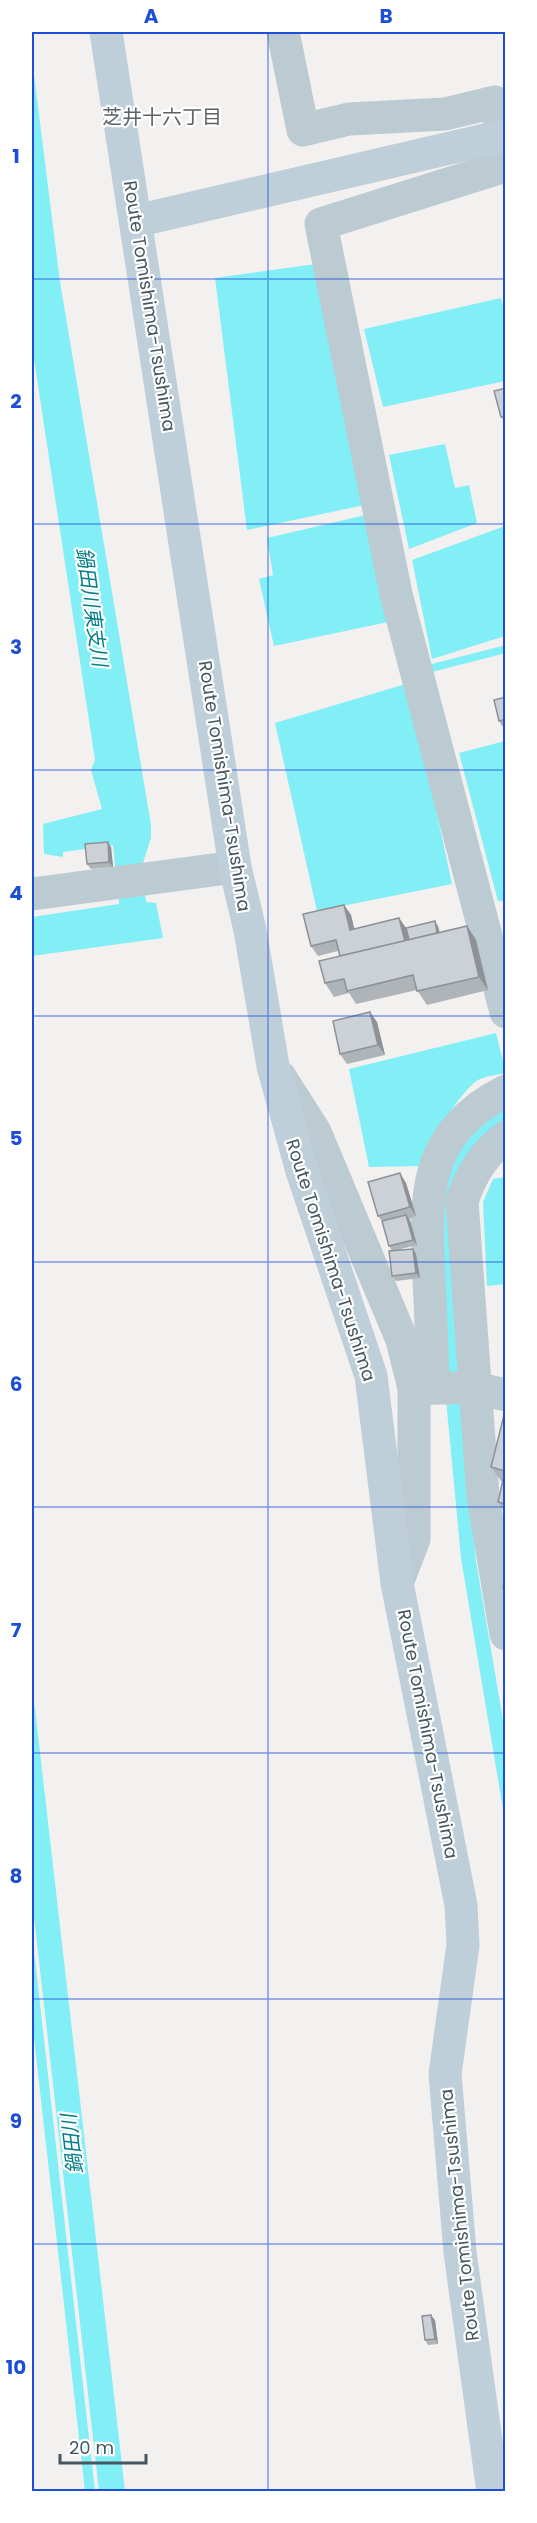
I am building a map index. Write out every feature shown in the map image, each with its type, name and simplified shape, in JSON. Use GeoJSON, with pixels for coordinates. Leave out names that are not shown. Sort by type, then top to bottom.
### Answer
{"type":"FeatureCollection","features":[{"type":"Feature","properties":{"kind":"main road","name":"Route Tomishima-Tsushima"},"geometry":{"type":"LineString","coordinates":[[106,32],[236,867],[250,930],[273,1066],[302,1171],[371,1376],[397,1583],[461,1905],[463,1945],[445,2074],[460,2252],[493,2492]]}},
{"type":"Feature","properties":{"kind":"main road"},"geometry":{"type":"LineString","coordinates":[[136,221],[501,136]]}},
{"type":"Feature","properties":{"kind":"street"},"geometry":{"type":"LineString","coordinates":[[283,32],[303,130],[349,119],[445,114],[495,102],[501,136],[502,167],[321,224],[396,594],[506,1012]]}},
{"type":"Feature","properties":{"kind":"street"},"geometry":{"type":"LineString","coordinates":[[32,894],[236,867]]}},
{"type":"Feature","properties":{"kind":"street"},"geometry":{"type":"LineString","coordinates":[[273,1066],[315,1132],[402,1340],[429,1388]]}},
{"type":"Feature","properties":{"kind":"street"},"geometry":{"type":"LineString","coordinates":[[397,1583],[414,1539],[429,1388],[426,1227],[428,1193],[435,1168],[447,1141],[476,1110],[506,1091]]}},
{"type":"Feature","properties":{"kind":"street"},"geometry":{"type":"LineString","coordinates":[[506,1137],[490,1150],[478,1165],[462,1201],[490,1392],[483,1496],[506,1634]]}},
{"type":"Feature","properties":{"kind":"street"},"geometry":{"type":"LineString","coordinates":[[429,1388],[490,1392]]}},
{"type":"Feature","properties":{"kind":"water","name":"鍋田川東支川"},"geometry":{"type":"Polygon","coordinates":[[[32,59],[60,282],[151,825],[151,838],[142,866],[146,902],[156,903],[163,938],[32,956],[32,917],[119,904],[113,845],[63,852],[63,857],[44,854],[43,824],[102,809],[91,770],[95,760],[32,346],[32,59]]]}},
{"type":"Feature","properties":{"kind":"water"},"geometry":{"type":"Polygon","coordinates":[[[316,264],[369,504],[247,530],[215,278],[316,264]]]}},
{"type":"Feature","properties":{"kind":"water"},"geometry":{"type":"Polygon","coordinates":[[[501,298],[506,318],[505,381],[383,407],[364,329],[501,298]]]}},
{"type":"Feature","properties":{"kind":"water"},"geometry":{"type":"Polygon","coordinates":[[[445,444],[455,488],[469,485],[477,523],[409,549],[389,455],[445,444]]]}},
{"type":"Feature","properties":{"kind":"water"},"geometry":{"type":"Polygon","coordinates":[[[370,514],[393,621],[274,646],[259,579],[273,575],[267,538],[370,514]]]}},
{"type":"Feature","properties":{"kind":"water"},"geometry":{"type":"Polygon","coordinates":[[[505,526],[505,636],[432,659],[412,560],[505,526]]]}},
{"type":"Feature","properties":{"kind":"water"},"geometry":{"type":"Polygon","coordinates":[[[409,683],[452,884],[317,911],[275,723],[409,683]]]}},
{"type":"Feature","properties":{"kind":"water"},"geometry":{"type":"Polygon","coordinates":[[[505,741],[506,901],[498,901],[459,753],[505,741]]]}},
{"type":"Feature","properties":{"kind":"water"},"geometry":{"type":"Polygon","coordinates":[[[496,1033],[506,1073],[478,1080],[470,1087],[445,1120],[419,1166],[369,1167],[349,1069],[496,1033]]]}},
{"type":"Feature","properties":{"kind":"water"},"geometry":{"type":"Polygon","coordinates":[[[505,1101],[505,1124],[467,1159],[469,1478],[476,1561],[505,1732],[505,1821],[461,1558],[442,1357],[435,1199],[466,1127],[505,1101]]]}},
{"type":"Feature","properties":{"kind":"water"},"geometry":{"type":"Polygon","coordinates":[[[505,1177],[505,1284],[487,1286],[483,1202],[493,1179],[505,1177]]]}},
{"type":"Feature","properties":{"kind":"water","name":"鍋田川"},"geometry":{"type":"Polygon","coordinates":[[[32,1683],[125,2491],[99,2491],[32,1899],[32,1683]]]}},
{"type":"Feature","properties":{"kind":"water"},"geometry":{"type":"Polygon","coordinates":[[[32,1933],[95,2491],[85,2491],[32,2020],[32,1933]]]}},
{"type":"Feature","properties":{"kind":"building"},"geometry":{"type":"Polygon","coordinates":[[[506,388],[506,416],[501,417],[494,391],[506,388]]]}},
{"type":"Feature","properties":{"kind":"building"},"geometry":{"type":"Polygon","coordinates":[[[506,697],[506,719],[499,721],[494,700],[506,697]]]}},
{"type":"Feature","properties":{"kind":"building"},"geometry":{"type":"Polygon","coordinates":[[[108,842],[109,862],[87,864],[85,844],[108,842]]]}},
{"type":"Feature","properties":{"kind":"building"},"geometry":{"type":"Polygon","coordinates":[[[344,905],[350,930],[399,918],[405,941],[340,956],[336,940],[311,946],[303,914],[344,905]]]}},
{"type":"Feature","properties":{"kind":"building"},"geometry":{"type":"Polygon","coordinates":[[[435,921],[437,933],[409,940],[406,928],[435,921]]]}},
{"type":"Feature","properties":{"kind":"building"},"geometry":{"type":"Polygon","coordinates":[[[467,926],[479,977],[417,991],[413,975],[347,991],[344,979],[325,983],[319,961],[467,926]]]}},
{"type":"Feature","properties":{"kind":"building"},"geometry":{"type":"Polygon","coordinates":[[[370,1012],[378,1045],[340,1054],[333,1021],[370,1012]]]}},
{"type":"Feature","properties":{"kind":"building"},"geometry":{"type":"Polygon","coordinates":[[[400,1173],[410,1207],[378,1216],[368,1182],[400,1173]]]}},
{"type":"Feature","properties":{"kind":"building"},"geometry":{"type":"Polygon","coordinates":[[[406,1215],[413,1240],[389,1246],[382,1221],[406,1215]]]}},
{"type":"Feature","properties":{"kind":"building"},"geometry":{"type":"Polygon","coordinates":[[[413,1249],[416,1273],[392,1276],[389,1251],[413,1249]]]}},
{"type":"Feature","properties":{"kind":"building"},"geometry":{"type":"Polygon","coordinates":[[[504,1415],[506,1415],[506,1504],[498,1502],[505,1471],[491,1467],[504,1415]]]}},
{"type":"Feature","properties":{"kind":"building"},"geometry":{"type":"Polygon","coordinates":[[[506,1568],[506,1588],[503,1588],[506,1568]]]}},
{"type":"Feature","properties":{"kind":"building"},"geometry":{"type":"Polygon","coordinates":[[[431,2315],[435,2339],[425,2340],[422,2316],[431,2315]]]}},
{"type":"Feature","properties":{"kind":"waterway"},"geometry":{"type":"LineString","coordinates":[[430,675],[428,669],[506,649]]}},
{"type":"Feature","properties":{"kind":"district","name":"芝井十六丁目"},"geometry":{"type":"Point","coordinates":[162,117]}}]}
